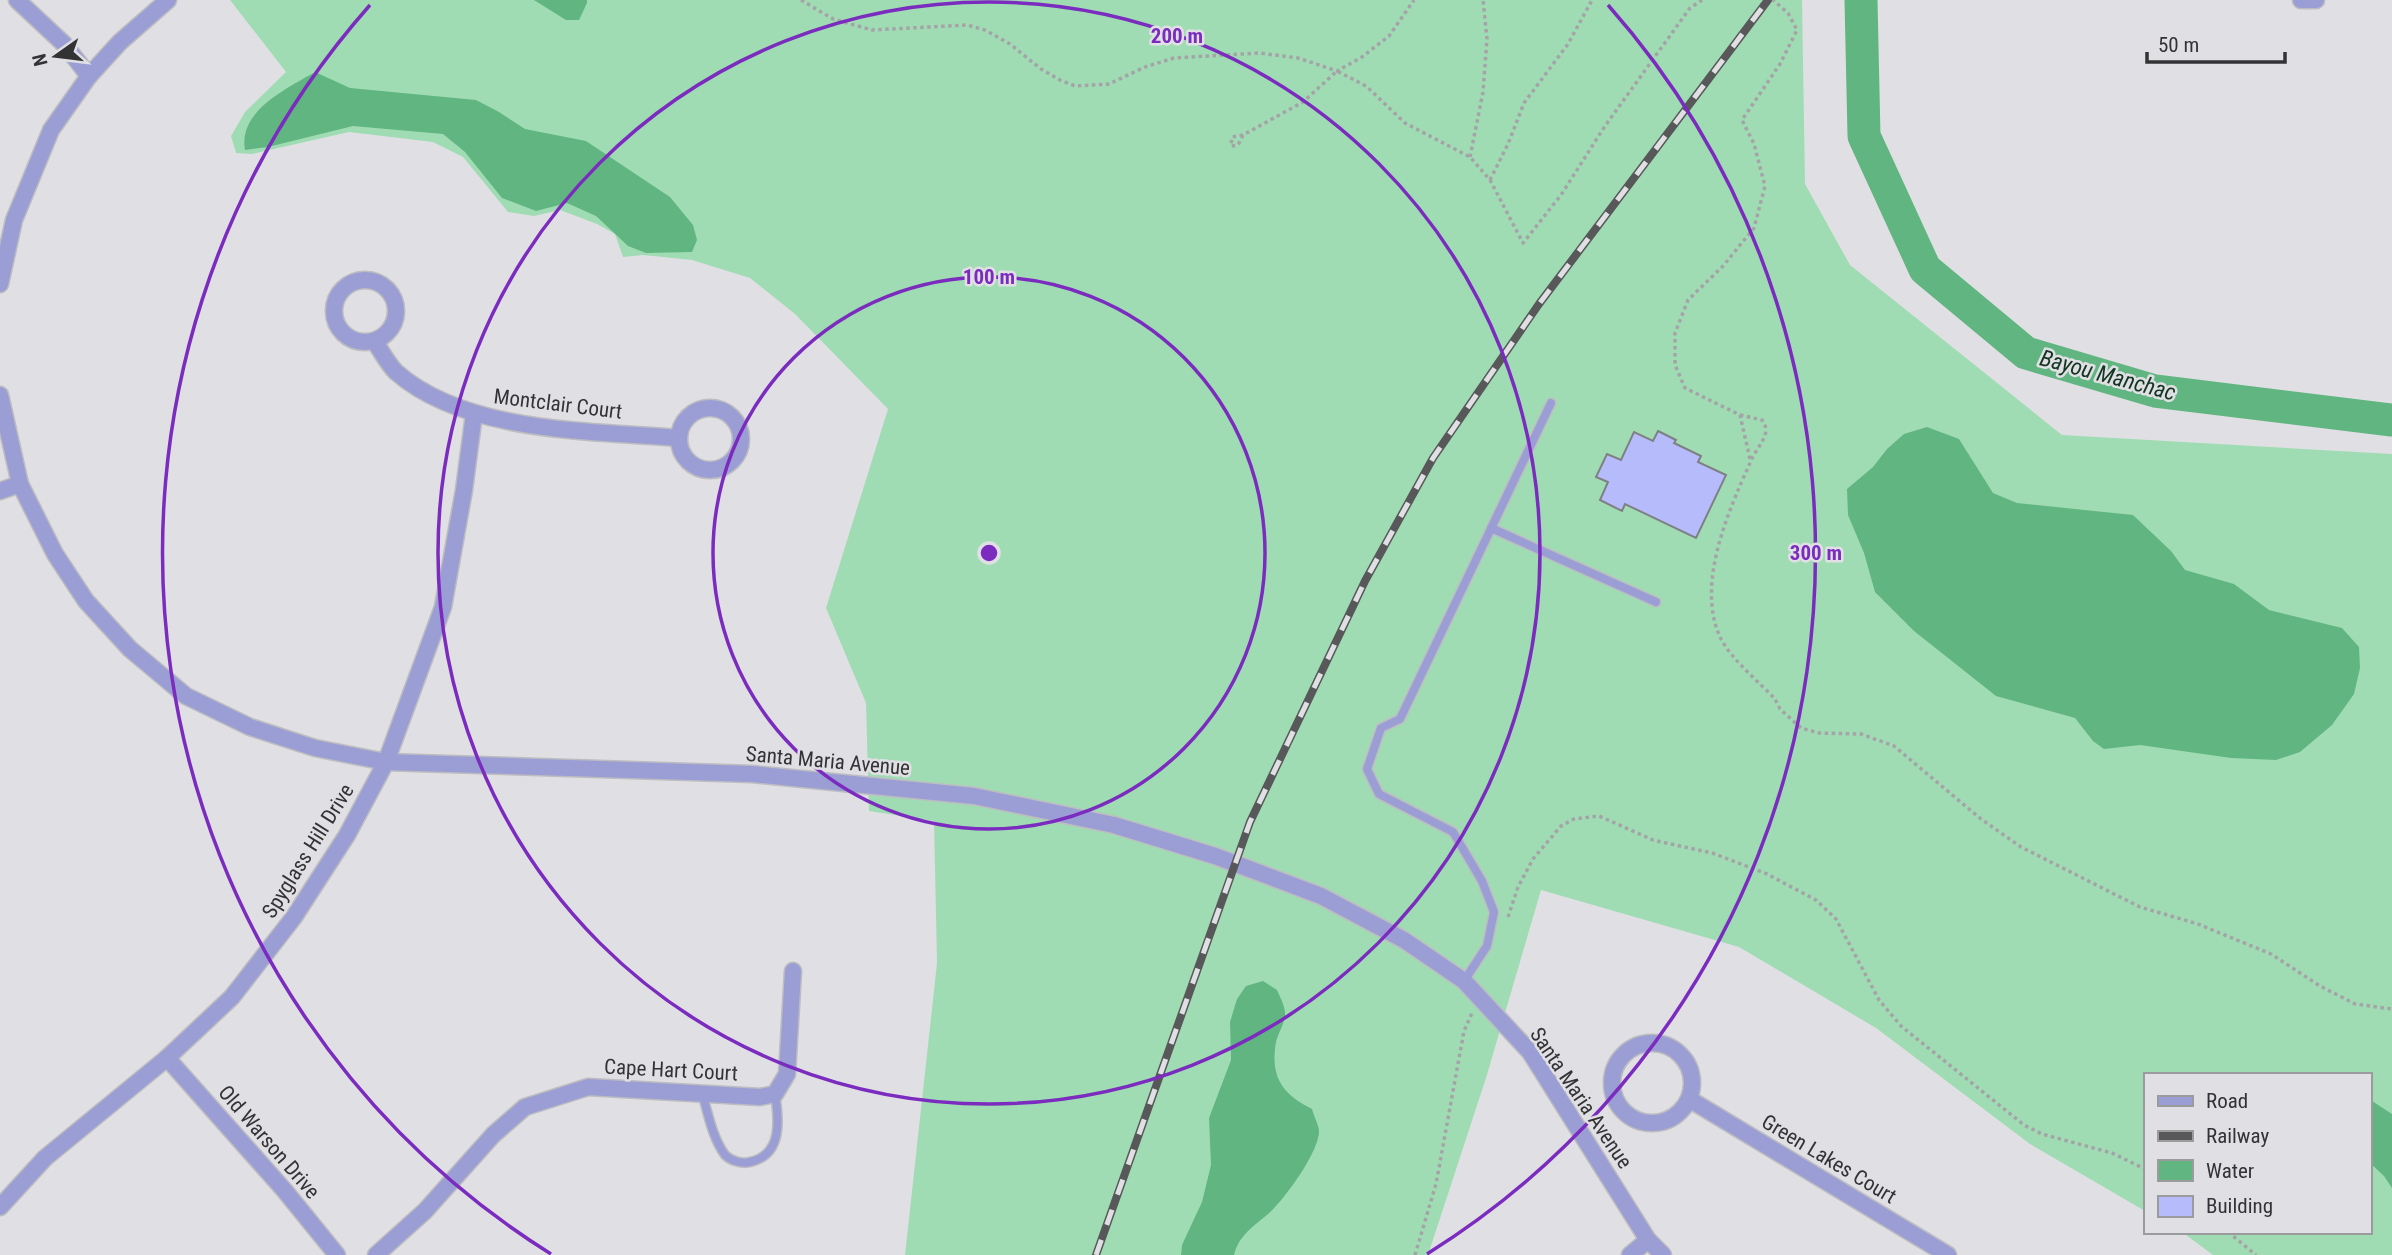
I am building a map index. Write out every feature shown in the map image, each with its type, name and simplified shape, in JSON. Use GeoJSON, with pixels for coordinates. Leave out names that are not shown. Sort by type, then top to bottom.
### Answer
{"type":"FeatureCollection","features":[{"type":"Feature","properties":{"kind":"street"},"geometry":{"type":"LineString","coordinates":[[17,0],[64,44],[89,76]]}},
{"type":"Feature","properties":{"kind":"street"},"geometry":{"type":"LineString","coordinates":[[0,284],[14,220],[51,130],[89,76],[120,41],[168,0]]}},
{"type":"Feature","properties":{"kind":"street"},"geometry":{"type":"LineString","coordinates":[[2301,0],[2316,0]]}},
{"type":"Feature","properties":{"kind":"street"},"geometry":{"type":"LineString","coordinates":[[367,279],[379,283],[389,290],[395,301],[397,314],[393,326],[386,335],[374,342],[351,340],[341,332],[335,321],[333,309],[337,297],[344,287],[355,281],[367,279]]}},
{"type":"Feature","properties":{"kind":"street","name":"Montclair Court"},"geometry":{"type":"LineString","coordinates":[[374,342],[395,371],[422,390],[474,414],[528,426],[679,438]]}},
{"type":"Feature","properties":{"kind":"street","name":"Santa Maria Avenue"},"geometry":{"type":"LineString","coordinates":[[0,395],[20,484],[55,554],[86,601],[130,649],[186,696],[250,727],[315,748],[386,762],[752,775],[974,796],[1114,825],[1215,856],[1321,897],[1404,940],[1464,981],[1530,1052],[1648,1240],[1663,1255]]}},
{"type":"Feature","properties":{"kind":"street","name":"Spyglass Hill Drive"},"geometry":{"type":"LineString","coordinates":[[0,1207],[45,1158],[167,1058],[232,997],[294,917],[346,835],[386,762],[443,607],[464,490],[474,414]]}},
{"type":"Feature","properties":{"kind":"street"},"geometry":{"type":"LineString","coordinates":[[0,491],[20,484]]}},
{"type":"Feature","properties":{"kind":"street"},"geometry":{"type":"LineString","coordinates":[[775,1094],[787,1074],[793,971]]}},
{"type":"Feature","properties":{"kind":"street"},"geometry":{"type":"LineString","coordinates":[[1652,1043],[1665,1046],[1685,1061],[1692,1086],[1689,1099],[1682,1110],[1659,1123],[1645,1123],[1633,1119],[1622,1110],[1615,1099],[1613,1073],[1619,1061],[1639,1045],[1652,1043]]}},
{"type":"Feature","properties":{"kind":"street","name":"Old Warson Drive"},"geometry":{"type":"LineString","coordinates":[[167,1058],[285,1191],[337,1255]]}},
{"type":"Feature","properties":{"kind":"street","name":"Cape Hart Court"},"geometry":{"type":"LineString","coordinates":[[376,1255],[425,1211],[493,1135],[525,1107],[588,1087],[760,1097],[775,1094]]}},
{"type":"Feature","properties":{"kind":"street","name":"Green Lakes Court"},"geometry":{"type":"LineString","coordinates":[[1689,1099],[1948,1255]]}},
{"type":"Feature","properties":{"kind":"street"},"geometry":{"type":"LineString","coordinates":[[1630,1255],[1648,1240]]}},
{"type":"Feature","properties":{"kind":"lane"},"geometry":{"type":"LineString","coordinates":[[1464,981],[1487,946],[1494,912],[1482,881],[1452,832],[1378,794],[1367,769],[1381,728],[1400,719],[1551,403]]}},
{"type":"Feature","properties":{"kind":"lane"},"geometry":{"type":"LineString","coordinates":[[1491,528],[1656,601]]}},
{"type":"Feature","properties":{"kind":"lane"},"geometry":{"type":"LineString","coordinates":[[702,1093],[715,1139],[727,1157],[743,1164],[759,1160],[774,1146],[779,1119],[775,1094]]}},
{"type":"Feature","properties":{"kind":"path"},"geometry":{"type":"LineString","coordinates":[[801,0],[833,19],[872,30],[967,25],[985,30],[1010,44],[1041,69],[1075,86],[1109,84],[1144,67],[1174,58],[1259,53],[1298,58],[1337,71],[1366,86],[1405,123],[1470,157],[1490,180],[1523,243],[1561,195],[1605,126],[1690,8],[1702,0]]}},
{"type":"Feature","properties":{"kind":"path"},"geometry":{"type":"LineString","coordinates":[[1243,135],[1303,102],[1337,71],[1362,57],[1389,36],[1414,0]]}},
{"type":"Feature","properties":{"kind":"path"},"geometry":{"type":"LineString","coordinates":[[1470,157],[1483,92],[1487,39],[1483,0]]}},
{"type":"Feature","properties":{"kind":"path"},"geometry":{"type":"LineString","coordinates":[[1490,180],[1524,103],[1568,44],[1592,0]]}},
{"type":"Feature","properties":{"kind":"path"},"geometry":{"type":"LineString","coordinates":[[1773,0],[1788,13],[1797,30],[1780,64],[1742,120],[1754,144],[1765,186],[1754,228],[1723,266],[1688,300],[1675,333],[1675,365],[1685,388],[1740,415],[1758,417],[1766,427],[1766,433],[1751,461],[1718,543],[1713,606],[1715,623],[1722,641],[1775,699],[1780,709],[1801,728],[1819,733],[1861,734],[1894,746],[1981,819],[2021,848],[2140,907],[2198,924],[2271,954],[2320,986],[2354,1004],[2392,1009]]}},
{"type":"Feature","properties":{"kind":"path"},"geometry":{"type":"LineString","coordinates":[[1740,415],[1751,461]]}},
{"type":"Feature","properties":{"kind":"path"},"geometry":{"type":"LineString","coordinates":[[1505,925],[1518,887],[1533,859],[1561,826],[1574,819],[1599,816],[1653,839],[1712,853],[1767,874],[1816,900],[1836,919],[1879,1000],[1901,1026],[2024,1125],[2042,1134],[2112,1153],[2144,1169]]}},
{"type":"Feature","properties":{"kind":"path"},"geometry":{"type":"LineString","coordinates":[[1415,1255],[1436,1184],[1464,1031],[1479,998]]}},
{"type":"Feature","properties":{"kind":"path"},"geometry":{"type":"LineString","coordinates":[[2230,1234],[2256,1255]]}},
{"type":"Feature","properties":{"kind":"shaded area"},"geometry":{"type":"Polygon","coordinates":[[[230,0],[1802,0],[1805,184],[1850,265],[2062,435],[2392,454],[2392,1255],[2213,1255],[2185,1234],[2371,1234],[2371,1073],[2144,1073],[2144,1210],[2030,1144],[1876,1028],[1739,947],[1541,890],[1486,1078],[1428,1255],[905,1255],[937,963],[934,821],[869,811],[866,703],[826,608],[888,409],[795,314],[750,278],[692,260],[643,255],[623,257],[615,234],[560,210],[534,216],[508,212],[463,157],[433,142],[349,132],[252,154],[236,153],[231,136],[245,112],[286,72],[230,0]]]}},
{"type":"Feature","properties":{"kind":"water"},"geometry":{"type":"Polygon","coordinates":[[[534,0],[587,0],[587,3],[579,20],[566,20],[534,0]]]}},
{"type":"Feature","properties":{"kind":"water"},"geometry":{"type":"Polygon","coordinates":[[[315,72],[350,88],[476,100],[525,129],[586,141],[670,197],[693,225],[697,240],[692,252],[646,253],[628,246],[596,216],[567,203],[536,211],[502,198],[465,152],[443,134],[353,126],[245,150],[245,136],[256,113],[278,94],[315,72]]]}},
{"type":"Feature","properties":{"kind":"water"},"geometry":{"type":"Polygon","coordinates":[[[1927,427],[1959,439],[1993,493],[2017,503],[2133,515],[2171,551],[2185,570],[2234,584],[2269,610],[2342,628],[2359,647],[2360,668],[2354,694],[2332,725],[2300,752],[2276,760],[2231,758],[2140,745],[2104,749],[2093,741],[2075,718],[1996,696],[1914,631],[1875,592],[1864,553],[1848,515],[1847,489],[1873,467],[1887,449],[1904,434],[1927,427]]]}},
{"type":"Feature","properties":{"kind":"water"},"geometry":{"type":"Polygon","coordinates":[[[1263,981],[1277,990],[1285,1010],[1276,1042],[1277,1075],[1280,1083],[1293,1097],[1312,1109],[1319,1130],[1318,1139],[1308,1162],[1291,1187],[1275,1207],[1243,1236],[1234,1255],[1181,1255],[1182,1245],[1202,1202],[1211,1165],[1209,1118],[1231,1060],[1230,1022],[1237,999],[1246,986],[1263,981]]]}},
{"type":"Feature","properties":{"kind":"water"},"geometry":{"type":"Polygon","coordinates":[[[2371,1100],[2392,1114],[2392,1188],[2371,1164],[2371,1100]]]}},
{"type":"Feature","properties":{"kind":"building"},"geometry":{"type":"Polygon","coordinates":[[[1658,431],[1676,440],[1674,443],[1701,456],[1698,462],[1726,475],[1696,538],[1625,504],[1622,511],[1600,500],[1608,482],[1596,477],[1607,454],[1621,460],[1634,432],[1653,441],[1658,431]]]}},
{"type":"Feature","properties":{"kind":"waterway","name":"Bayou Manchac"},"geometry":{"type":"LineString","coordinates":[[1861,0],[1864,136],[1925,269],[2026,353],[2155,391],[2392,420]]}},
{"type":"Feature","properties":{"kind":"railway"},"geometry":{"type":"LineString","coordinates":[[1096,1255],[1250,822],[1365,581],[1433,458],[1539,304],[1768,0]]}}]}
